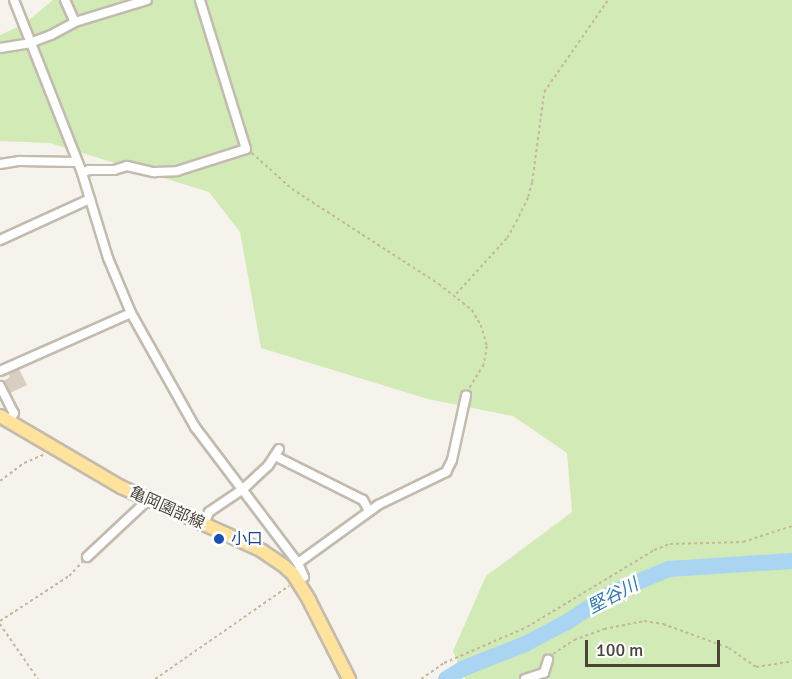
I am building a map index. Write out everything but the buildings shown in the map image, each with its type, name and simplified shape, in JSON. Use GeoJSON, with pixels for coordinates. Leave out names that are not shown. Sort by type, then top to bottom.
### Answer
{"type":"FeatureCollection","features":[{"type":"Feature","properties":{"kind":"main road","name":"亀岡園部線"},"geometry":{"type":"LineString","coordinates":[[4,419],[48,446],[148,500],[262,551],[283,566],[297,580],[349,679]]}},
{"type":"Feature","properties":{"kind":"street"},"geometry":{"type":"LineString","coordinates":[[14,0],[82,173],[108,258],[131,313],[195,427],[298,563],[304,577],[297,580]]}},
{"type":"Feature","properties":{"kind":"street"},"geometry":{"type":"LineString","coordinates":[[65,0],[75,22]]}},
{"type":"Feature","properties":{"kind":"street"},"geometry":{"type":"LineString","coordinates":[[0,48],[30,43],[75,22],[147,0]]}},
{"type":"Feature","properties":{"kind":"street"},"geometry":{"type":"LineString","coordinates":[[82,173],[89,170],[114,170],[127,166],[154,172],[177,171],[246,149],[200,0]]}},
{"type":"Feature","properties":{"kind":"street"},"geometry":{"type":"LineString","coordinates":[[0,164],[20,161],[77,162]]}},
{"type":"Feature","properties":{"kind":"street"},"geometry":{"type":"LineString","coordinates":[[0,240],[90,200]]}},
{"type":"Feature","properties":{"kind":"street"},"geometry":{"type":"LineString","coordinates":[[0,371],[131,313]]}},
{"type":"Feature","properties":{"kind":"street"},"geometry":{"type":"LineString","coordinates":[[0,386],[14,413],[4,419]]}},
{"type":"Feature","properties":{"kind":"street"},"geometry":{"type":"LineString","coordinates":[[298,563],[369,511],[446,472],[452,460],[465,396]]}},
{"type":"Feature","properties":{"kind":"street"},"geometry":{"type":"LineString","coordinates":[[204,524],[209,512],[242,490],[268,466],[277,452],[363,500],[369,511]]}},
{"type":"Feature","properties":{"kind":"street"},"geometry":{"type":"LineString","coordinates":[[87,557],[148,500]]}},
{"type":"Feature","properties":{"kind":"street"},"geometry":{"type":"LineString","coordinates":[[525,679],[544,673],[548,660]]}},
{"type":"Feature","properties":{"kind":"path"},"geometry":{"type":"LineString","coordinates":[[455,294],[507,238],[520,215],[532,182],[544,92],[608,0]]}},
{"type":"Feature","properties":{"kind":"path"},"geometry":{"type":"LineString","coordinates":[[246,149],[292,189],[455,294],[472,310],[487,341],[484,365],[465,396]]}},
{"type":"Feature","properties":{"kind":"path"},"geometry":{"type":"LineString","coordinates":[[0,481],[24,463],[43,455],[48,446]]}},
{"type":"Feature","properties":{"kind":"path"},"geometry":{"type":"LineString","coordinates":[[422,679],[444,663],[527,627],[654,550],[670,544],[743,542],[792,526]]}},
{"type":"Feature","properties":{"kind":"path"},"geometry":{"type":"LineString","coordinates":[[38,679],[0,622],[69,576],[87,557]]}},
{"type":"Feature","properties":{"kind":"path"},"geometry":{"type":"LineString","coordinates":[[155,679],[297,580]]}},
{"type":"Feature","properties":{"kind":"path"},"geometry":{"type":"LineString","coordinates":[[548,660],[554,652],[574,640],[604,629],[644,621],[663,624],[729,648],[756,667],[792,661]]}},
{"type":"Feature","properties":{"kind":"green space"},"geometry":{"type":"Polygon","coordinates":[[[53,0],[792,0],[792,679],[465,679],[453,651],[486,576],[572,512],[567,453],[513,416],[428,399],[261,348],[240,232],[209,192],[50,143],[0,141],[0,35],[24,24],[53,0]]]}},
{"type":"Feature","properties":{"kind":"waterway","name":"堅谷川"},"geometry":{"type":"LineString","coordinates":[[446,679],[462,669],[525,644],[567,622],[611,593],[669,569],[792,561]]}},
{"type":"Feature","properties":{"kind":"place","name":"小口"},"geometry":{"type":"Point","coordinates":[219,539]}}]}
